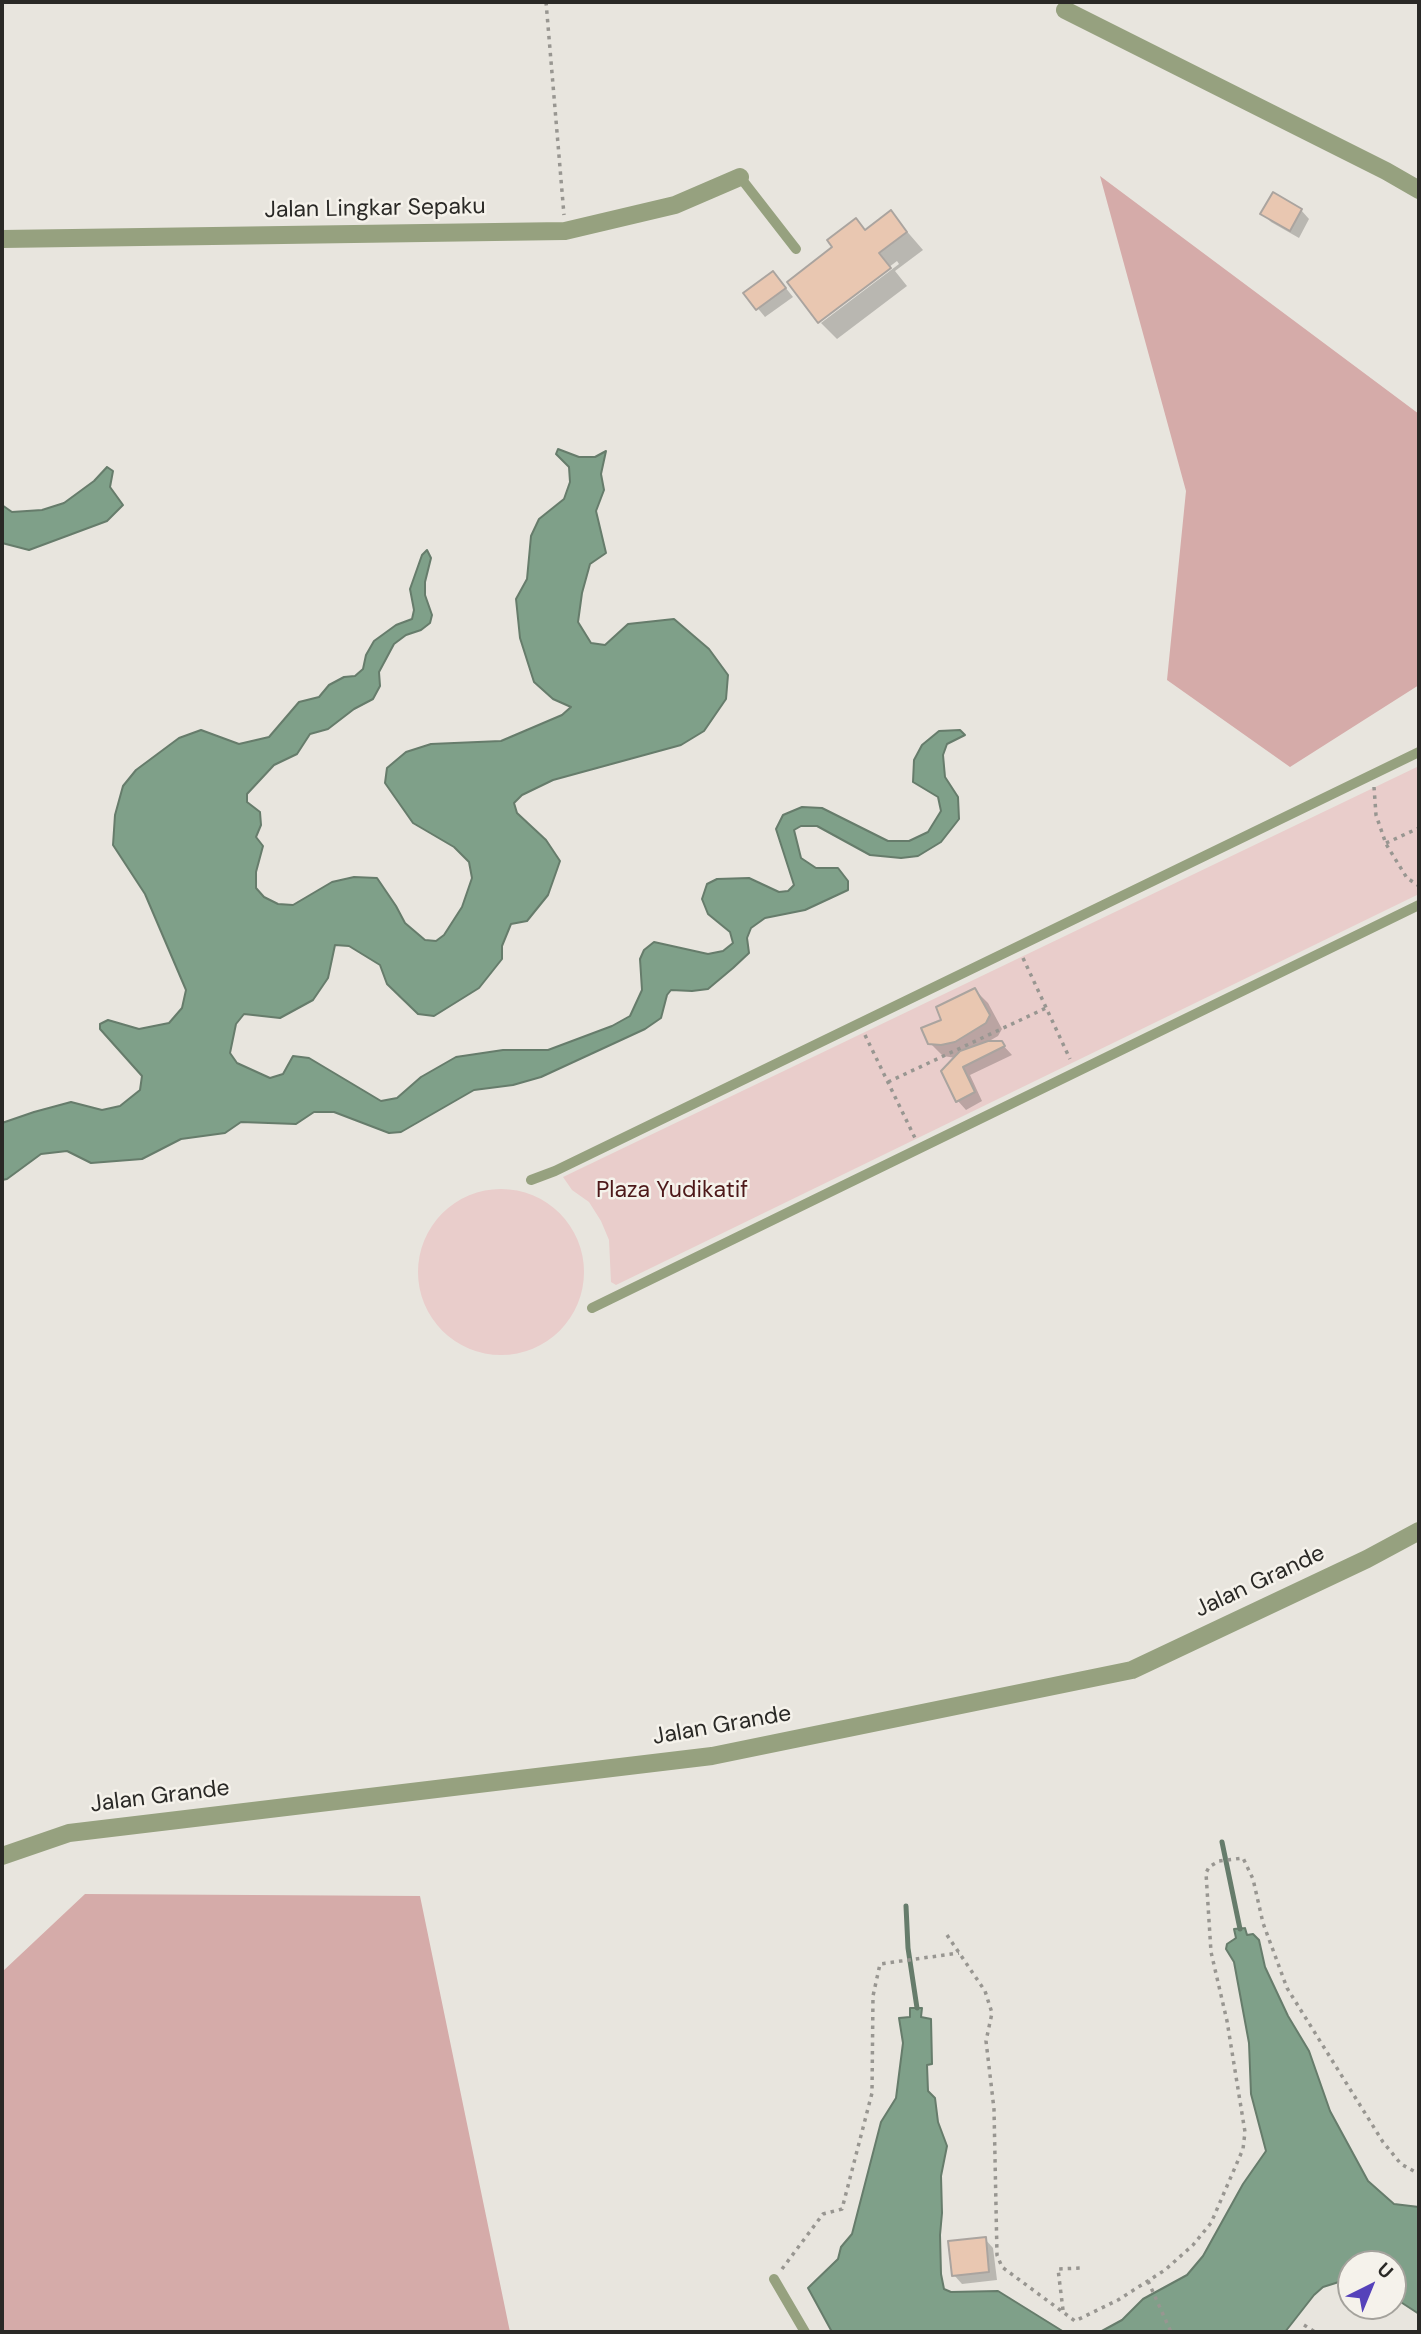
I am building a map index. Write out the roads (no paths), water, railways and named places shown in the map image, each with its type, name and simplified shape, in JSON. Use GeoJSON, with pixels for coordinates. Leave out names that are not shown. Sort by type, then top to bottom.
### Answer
{"type":"FeatureCollection","features":[{"type":"Feature","properties":{"kind":"street"},"geometry":{"type":"LineString","coordinates":[[1065,10],[1419,190]]}},
{"type":"Feature","properties":{"kind":"street","name":"Jalan Lingkar Sepaku"},"geometry":{"type":"LineString","coordinates":[[2,239],[565,231],[676,205],[740,177]]}},
{"type":"Feature","properties":{"kind":"street","name":"Jalan Grande"},"geometry":{"type":"LineString","coordinates":[[2,1856],[69,1833],[712,1756],[1132,1670],[1367,1559],[1419,1531]]}},
{"type":"Feature","properties":{"kind":"lane"},"geometry":{"type":"LineString","coordinates":[[740,177],[796,249]]}},
{"type":"Feature","properties":{"kind":"lane"},"geometry":{"type":"LineString","coordinates":[[531,1180],[555,1171],[1419,752]]}},
{"type":"Feature","properties":{"kind":"lane"},"geometry":{"type":"LineString","coordinates":[[592,1308],[1419,905]]}},
{"type":"Feature","properties":{"kind":"lane"},"geometry":{"type":"LineString","coordinates":[[774,2280],[805,2332]]}},
{"type":"Feature","properties":{"kind":"waterway"},"geometry":{"type":"LineString","coordinates":[[1222,1842],[1240,1929]]}},
{"type":"Feature","properties":{"kind":"waterway"},"geometry":{"type":"LineString","coordinates":[[906,1906],[908,1948],[917,2008]]}},
{"type":"Feature","properties":{"kind":"park label","name":"Plaza Yudikatif"},"geometry":{"type":"Point","coordinates":[672,1191]}}]}
